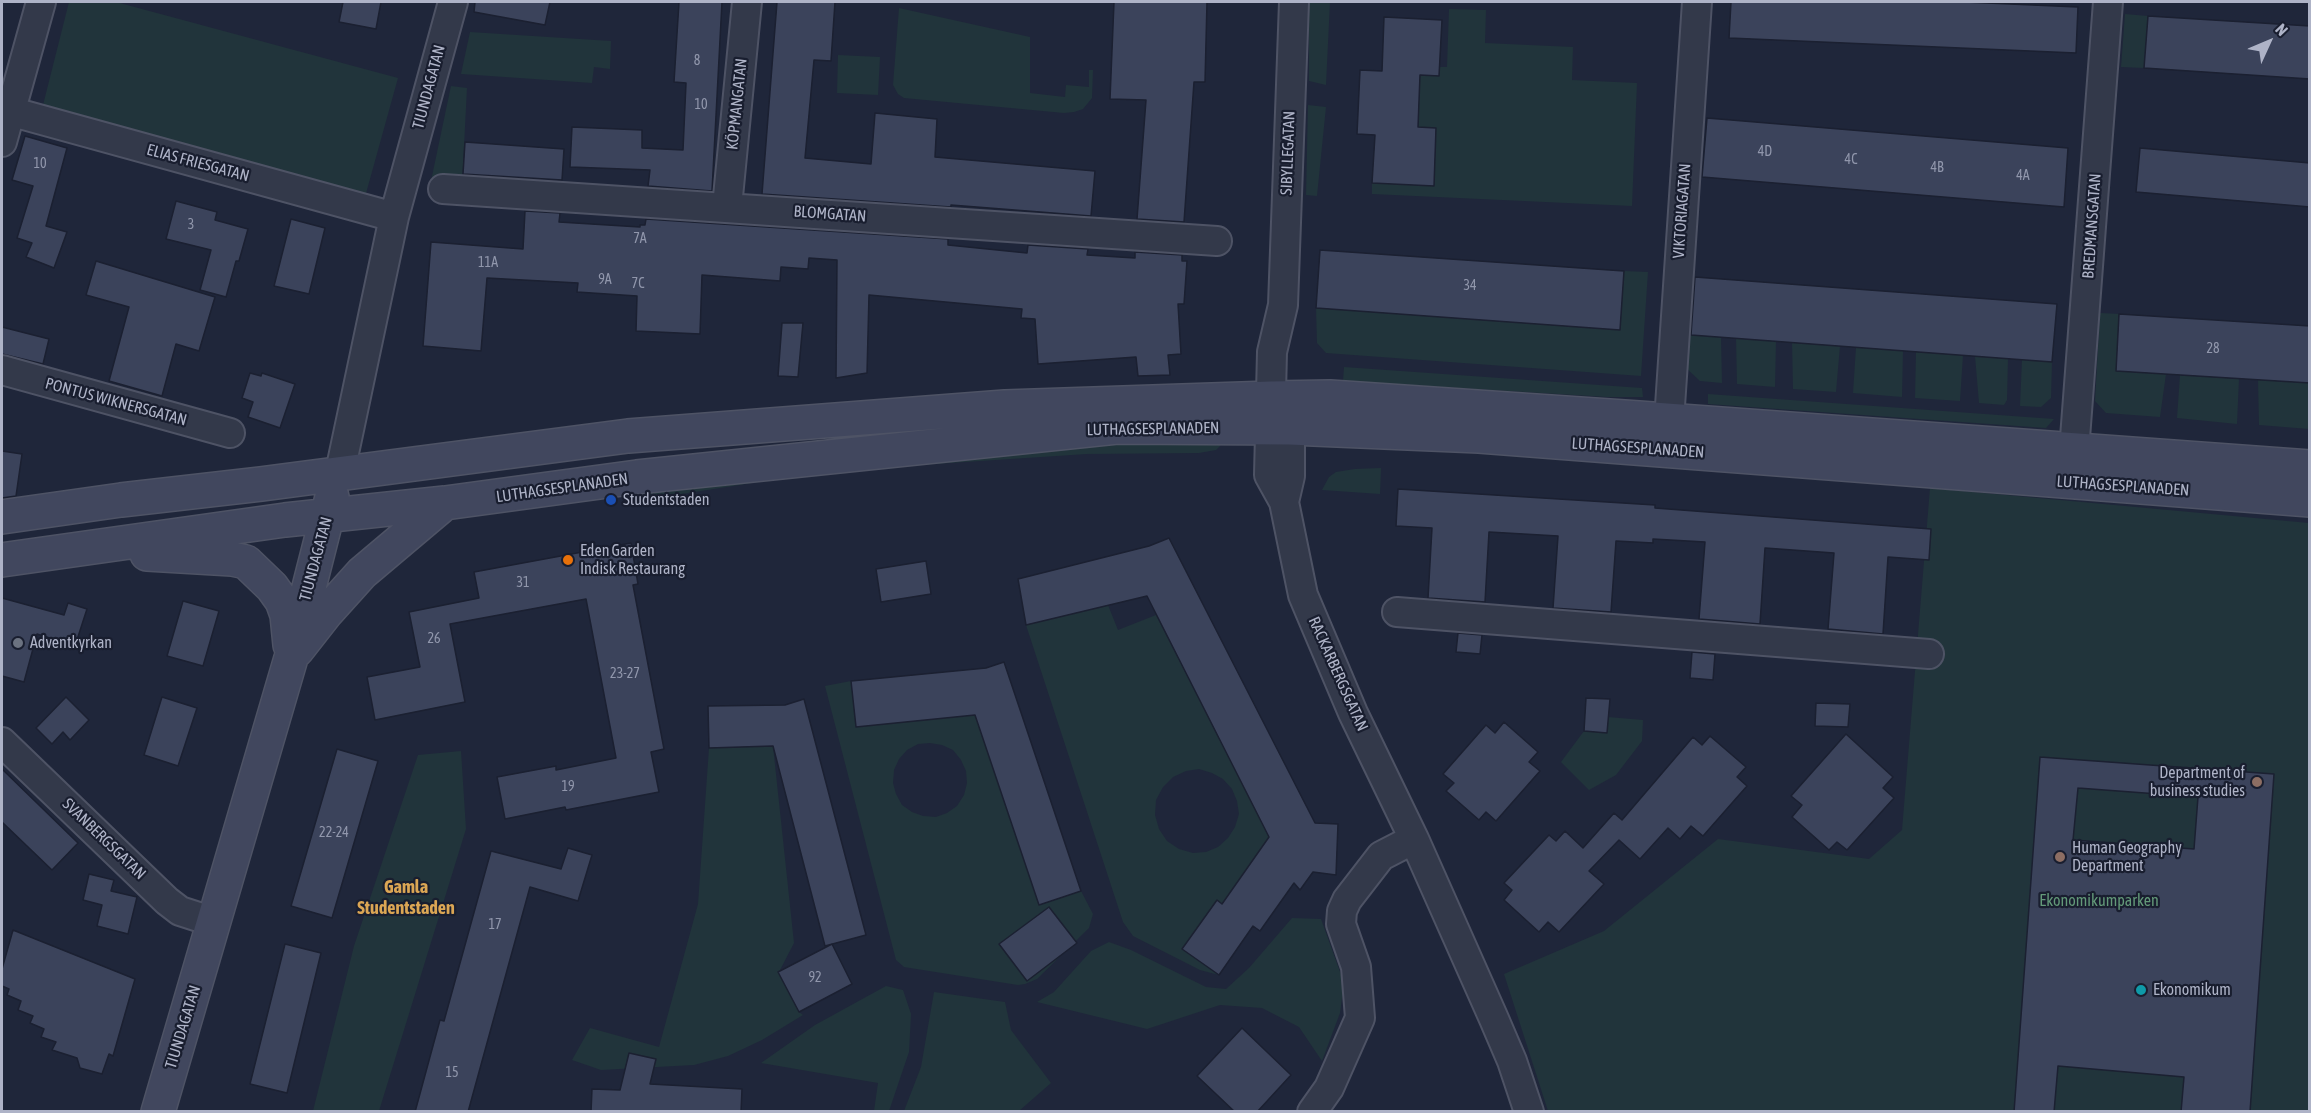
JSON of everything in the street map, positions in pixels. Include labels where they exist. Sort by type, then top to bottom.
[{"type":"main road","name":"LUTHAGSESPLANADEN","points":[[2,560],[327,515],[445,503],[637,477],[1280,413],[1330,397],[2310,467]]},
{"type":"main road","name":"LUTHAGSESPLANADEN","points":[[2,518],[121,500],[628,436],[1005,407],[1280,413],[1479,436],[2310,500]]},
{"type":"main road","name":"TIUNDAGATAN","points":[[158,1112],[291,658],[340,472]]},
{"type":"main road","points":[[291,658],[326,613],[363,573],[445,503]]},
{"type":"main road","points":[[71,551],[201,557],[246,562],[272,587],[282,601],[290,630],[291,658]]},
{"type":"street","points":[[2,142],[6,111],[41,2]]},
{"type":"street","name":"TIUNDAGATAN","points":[[340,472],[394,217],[453,2]]},
{"type":"street","name":"KÖPMANGATAN","points":[[727,207],[747,2]]},
{"type":"street","name":"SIBYLLEGATAN","points":[[1280,413],[1290,352],[1283,305],[1294,2]]},
{"type":"street","name":"VIKTORIAGATAN","points":[[1669,421],[1696,2]]},
{"type":"street","name":"BREDMANSGATAN","points":[[2074,451],[2108,2]]},
{"type":"street","name":"ELIAS FRIESGATAN","points":[[6,111],[394,217]]},
{"type":"street","name":"BLOMGATAN","points":[[443,189],[1217,241]]},
{"type":"street","name":"PONTUS WIKNERSGATAN","points":[[2,370],[230,433]]},
{"type":"street","name":"RACKARBERGSGATAN","points":[[1280,413],[1269,475],[1284,502],[1303,595],[1353,712],[1414,839],[1512,1061],[1529,1112]]},
{"type":"street","points":[[1397,612],[1929,654]]},
{"type":"street","name":"SVANBERGSGATAN","points":[[2,742],[167,901],[180,911],[214,922]]},
{"type":"street","points":[[1312,1112],[1329,1088],[1360,1018],[1356,967],[1341,924],[1342,911],[1347,900],[1381,856],[1414,839]]},
{"type":"green space","points":[[69,2],[116,2],[398,78],[365,197],[42,109]]},
{"type":"green space","points":[[1309,2],[1330,2],[1326,85],[1309,81]]},
{"type":"green space","points":[[899,8],[1030,37],[1030,93],[1065,97],[1066,85],[1089,87],[1089,70],[1093,70],[1092,98],[1083,109],[1064,113],[904,98],[898,94],[893,85]]},
{"type":"green space","points":[[1449,9],[1486,10],[1485,43],[1573,47],[1572,80],[1637,83],[1632,206],[1372,194],[1372,183],[1434,186],[1436,129],[1418,127],[1420,75],[1439,76],[1440,67],[1447,67]]},
{"type":"green space","points":[[2125,14],[2148,16],[2144,68],[2121,67]]},
{"type":"green space","points":[[470,32],[611,41],[610,69],[594,67],[592,83],[461,74]]},
{"type":"green space","points":[[838,55],[880,57],[878,95],[837,93]]},
{"type":"green space","points":[[451,86],[467,88],[462,185],[431,181]]},
{"type":"green space","points":[[1308,105],[1326,107],[1317,196],[1306,195]]},
{"type":"green space","points":[[1624,271],[1648,272],[1641,376],[1326,353],[1317,343],[1316,308],[1620,330]]},
{"type":"green space","points":[[2100,313],[2119,314],[2116,371],[2166,374],[2160,417],[2106,413],[2095,401]]},
{"type":"green space","points":[[1686,334],[1721,337],[1722,383],[1700,381],[1686,368]]},
{"type":"green space","points":[[1736,338],[1776,341],[1775,387],[1737,384]]},
{"type":"green space","points":[[1792,342],[1840,346],[1836,392],[1793,389]]},
{"type":"green space","points":[[1856,347],[1903,351],[1902,397],[1853,393]]},
{"type":"green space","points":[[1916,352],[1963,355],[1960,401],[1915,398]]},
{"type":"green space","points":[[1975,356],[2008,359],[2007,400],[2004,405],[1979,403]]},
{"type":"green space","points":[[2022,359],[2052,362],[2051,398],[2041,407],[2020,406]]},
{"type":"green space","points":[[1344,367],[1642,388],[1643,397],[1607,397],[1343,381]]},
{"type":"green space","points":[[2180,375],[2239,379],[2237,424],[2177,418]]},
{"type":"green space","points":[[2258,380],[2309,383],[2309,429],[2259,425]]},
{"type":"green space","points":[[1708,394],[2054,419],[2046,428],[1708,404]]},
{"type":"green space","points":[[1220,440],[1220,446],[1216,450],[1199,453],[1087,454],[904,466],[765,481],[637,501],[635,488],[1079,443]]},
{"type":"green space","points":[[1381,468],[1380,494],[1322,490],[1329,477],[1336,472]]},
{"type":"green space","name":"Ekonomikumparken","points":[[1930,488],[2309,523],[2309,1111],[1548,1111],[1504,974],[1604,931],[1718,839],[1869,859],[1902,830]]},
{"type":"green space","points":[[1108,605],[1118,630],[1156,615],[1273,844],[1222,904],[1216,901],[1183,949],[1219,975],[1200,970],[1133,936],[1123,922],[1026,625]],"holes":[[[1199,769],[1223,779],[1232,789],[1239,814],[1235,827],[1218,847],[1206,852],[1193,853],[1179,849],[1167,841],[1159,829],[1155,815],[1156,800],[1163,787],[1173,777],[1186,771]]]},
{"type":"green space","points":[[851,681],[856,726],[975,715],[1040,905],[1081,891],[1093,914],[1089,928],[1037,979],[1018,985],[904,967],[896,960],[825,686]],"holes":[[[918,744],[942,745],[953,750],[966,771],[967,783],[964,795],[957,806],[947,813],[936,817],[923,816],[902,805],[893,783],[894,770],[899,759],[907,750]]]},
{"type":"green space","points":[[1608,717],[1643,720],[1642,741],[1616,775],[1589,790],[1561,762],[1584,731],[1607,733]]},
{"type":"green space","points":[[773,746],[794,943],[779,972],[799,1012],[803,1015],[762,1040],[728,1056],[694,1065],[601,1070],[572,1060],[590,1028],[659,1047],[698,904],[709,748]]},
{"type":"green space","points":[[461,751],[466,829],[379,1111],[313,1111],[354,946],[418,755]]},
{"type":"green space","points":[[1292,918],[1321,919],[1344,983],[1340,1013],[1322,1061],[1299,1027],[1262,1008],[1220,1005],[1147,1029],[1037,1002],[1054,992],[1091,951],[1109,942],[1131,950],[1206,987],[1226,989],[1249,968]]},
{"type":"green space","points":[[886,986],[903,990],[911,1014],[909,1052],[889,1111],[874,1111],[878,1083],[761,1063],[815,1025]]},
{"type":"green space","points":[[934,992],[1005,1002],[1011,1030],[1051,1083],[1019,1111],[904,1111],[921,1067]]},
{"type":"building","points":[[343,2],[381,2],[376,29],[339,22]]},
{"type":"building","points":[[475,2],[550,2],[545,25],[474,12]]},
{"type":"building","points":[[679,2],[722,2],[712,191],[648,186],[650,170],[570,167],[572,127],[642,130],[642,148],[683,150],[686,83],[674,82]]},
{"type":"building","points":[[777,2],[835,2],[831,61],[814,60],[805,158],[871,164],[875,113],[937,119],[935,157],[1095,171],[1091,216],[762,194]]},
{"type":"building","points":[[1114,2],[1207,2],[1205,82],[1194,82],[1184,222],[1137,219],[1146,100],[1110,99]]},
{"type":"building","points":[[1731,2],[1964,2],[2078,7],[2076,53],[1729,38]]},
{"type":"building","points":[[2148,16],[2310,26],[2310,79],[2144,68]]},
{"type":"building","points":[[1384,17],[1442,20],[1439,76],[1420,75],[1418,127],[1436,128],[1434,186],[1372,183],[1375,135],[1357,134],[1360,70],[1382,71]]},
{"type":"building","points":[[1707,118],[2068,148],[2064,207],[1702,177]]},
{"type":"building","points":[[25,136],[67,148],[46,226],[67,232],[54,268],[26,257],[32,243],[17,238],[33,186],[12,180]]},
{"type":"building","points":[[465,142],[564,149],[562,180],[463,174]]},
{"type":"building","points":[[2140,148],[2310,163],[2310,207],[2136,192]]},
{"type":"building","points":[[176,201],[217,212],[215,220],[248,229],[226,297],[200,290],[211,250],[166,239]]},
{"type":"building","points":[[525,211],[560,213],[559,222],[640,227],[640,225],[645,225],[646,219],[948,239],[948,245],[1027,253],[1028,245],[1088,249],[1087,255],[1135,258],[1135,252],[1182,255],[1182,261],[1187,261],[1184,304],[1178,304],[1181,354],[1168,355],[1170,375],[1138,376],[1136,357],[1038,364],[1035,319],[1021,318],[1022,309],[869,295],[867,373],[836,378],[837,260],[809,258],[808,269],[781,267],[780,281],[702,275],[700,334],[636,331],[637,296],[577,292],[578,283],[487,278],[481,351],[423,346],[431,242],[523,249]]},
{"type":"building","points":[[291,219],[325,228],[309,294],[274,286]]},
{"type":"building","points":[[1320,250],[1624,271],[1620,330],[1316,308]]},
{"type":"building","points":[[96,261],[215,297],[199,351],[176,344],[162,396],[109,381],[129,307],[86,295]]},
{"type":"building","points":[[1695,277],[2057,304],[2052,362],[1691,335]]},
{"type":"building","points":[[2119,314],[2310,326],[2310,383],[2116,371]]},
{"type":"building","points":[[782,323],[803,323],[798,377],[778,376]]},
{"type":"building","points":[[2,327],[49,339],[43,364],[2,354]]},
{"type":"building","points":[[250,373],[261,376],[262,373],[295,384],[280,428],[248,417],[253,402],[242,398]]},
{"type":"building","points":[[2,451],[22,454],[16,496],[2,498]]},
{"type":"building","points":[[1398,489],[1655,505],[1655,508],[1931,529],[1929,560],[1888,557],[1883,634],[1828,629],[1834,553],[1765,548],[1760,624],[1699,619],[1705,542],[1653,539],[1653,543],[1616,541],[1611,612],[1553,608],[1558,536],[1489,532],[1485,602],[1428,598],[1432,528],[1396,526]]},
{"type":"building","points":[[1169,538],[1315,823],[1338,824],[1336,875],[1313,872],[1300,890],[1294,883],[1260,931],[1253,926],[1219,975],[1182,949],[1217,900],[1222,904],[1269,837],[1147,596],[1026,625],[1018,579],[1149,546]]},
{"type":"building","points":[[631,543],[638,584],[633,585],[664,749],[651,752],[659,792],[505,819],[497,777],[556,766],[556,770],[616,758],[586,599],[450,624],[465,702],[375,720],[367,677],[420,667],[409,612],[479,598],[474,572]]},
{"type":"building","points":[[926,561],[931,594],[881,602],[876,569]]},
{"type":"building","name":"Adventkyrkan","points":[[2,598],[64,615],[68,603],[87,609],[75,646],[37,634],[24,682],[2,676]]},
{"type":"building","points":[[183,601],[219,611],[203,666],[167,656]]},
{"type":"building","points":[[1458,633],[1482,635],[1480,654],[1456,652]]},
{"type":"building","points":[[1692,652],[1715,654],[1713,680],[1690,678]]},
{"type":"building","points":[[1004,662],[1081,891],[1039,905],[975,715],[856,727],[851,681],[986,668]]},
{"type":"building","points":[[66,697],[89,720],[70,740],[63,732],[52,744],[36,728]]},
{"type":"building","points":[[162,697],[197,708],[178,766],[144,755]]},
{"type":"building","points":[[1586,698],[1610,699],[1607,733],[1584,731]]},
{"type":"building","points":[[804,699],[866,935],[825,946],[773,746],[709,748],[708,706],[785,705]]},
{"type":"building","points":[[1816,703],[1850,704],[1848,727],[1815,726]]},
{"type":"building","points":[[1504,722],[1538,752],[1529,762],[1540,771],[1496,821],[1486,812],[1479,820],[1446,791],[1454,783],[1443,774],[1486,725],[1495,733]]},
{"type":"building","points":[[1846,734],[1893,777],[1883,788],[1894,798],[1847,850],[1837,842],[1829,850],[1792,817],[1802,805],[1791,796]]},
{"type":"building","points":[[1710,736],[1746,767],[1737,777],[1747,786],[1703,836],[1691,826],[1680,839],[1668,828],[1640,859],[1619,840],[1589,871],[1604,884],[1559,932],[1548,922],[1539,932],[1504,900],[1512,890],[1504,883],[1549,835],[1556,841],[1565,831],[1583,848],[1614,813],[1622,820],[1693,737],[1702,745]]},
{"type":"building","points":[[337,749],[378,761],[332,918],[291,906]]},
{"type":"building","name":"Ekonomikum","points":[[2040,757],[2274,774],[2250,1112],[2181,1112],[2184,1077],[2058,1066],[2054,1112],[2014,1112]],"holes":[[[2078,788],[2198,797],[2194,849],[2073,840]]]},
{"type":"building","points":[[2,769],[78,843],[52,870],[2,822]]},
{"type":"building","points":[[568,848],[592,855],[578,901],[530,887],[468,1112],[415,1112],[440,1020],[444,1021],[491,851],[561,869]]},
{"type":"building","points":[[89,874],[114,880],[111,891],[137,897],[128,934],[97,926],[102,905],[83,900]]},
{"type":"building","points":[[1049,907],[1077,943],[1027,981],[999,944]]},
{"type":"building","points":[[13,930],[135,979],[113,1056],[109,1054],[102,1074],[80,1068],[77,1058],[52,1050],[56,1042],[41,1037],[44,1029],[30,1023],[33,1016],[18,1010],[21,1001],[7,995],[9,989],[2,986],[2,969]]},
{"type":"building","points":[[285,944],[321,953],[287,1093],[250,1084]]},
{"type":"building","points":[[832,944],[852,984],[799,1012],[778,972]]},
{"type":"building","points":[[1242,1028],[1291,1075],[1257,1112],[1235,1112],[1197,1076]]},
{"type":"building","points":[[629,1053],[656,1059],[650,1084],[742,1089],[741,1112],[591,1112],[592,1089],[620,1090]]},
{"type":"place","name":"Studentstaden","points":[[611,500]]},
{"type":"place","name":"Eden Garden Indisk Restaurang","points":[[568,560]]},
{"type":"place","name":"Adventkyrkan","points":[[18,643]]},
{"type":"place","name":"Department of business studies","points":[[2257,782]]},
{"type":"place","name":"Human Geography Department","points":[[2060,857]]},
{"type":"place","name":"Ekonomikum","points":[[2141,990]]},
{"type":"district","name":"Gamla Studentstaden","points":[[406,897]]}]
